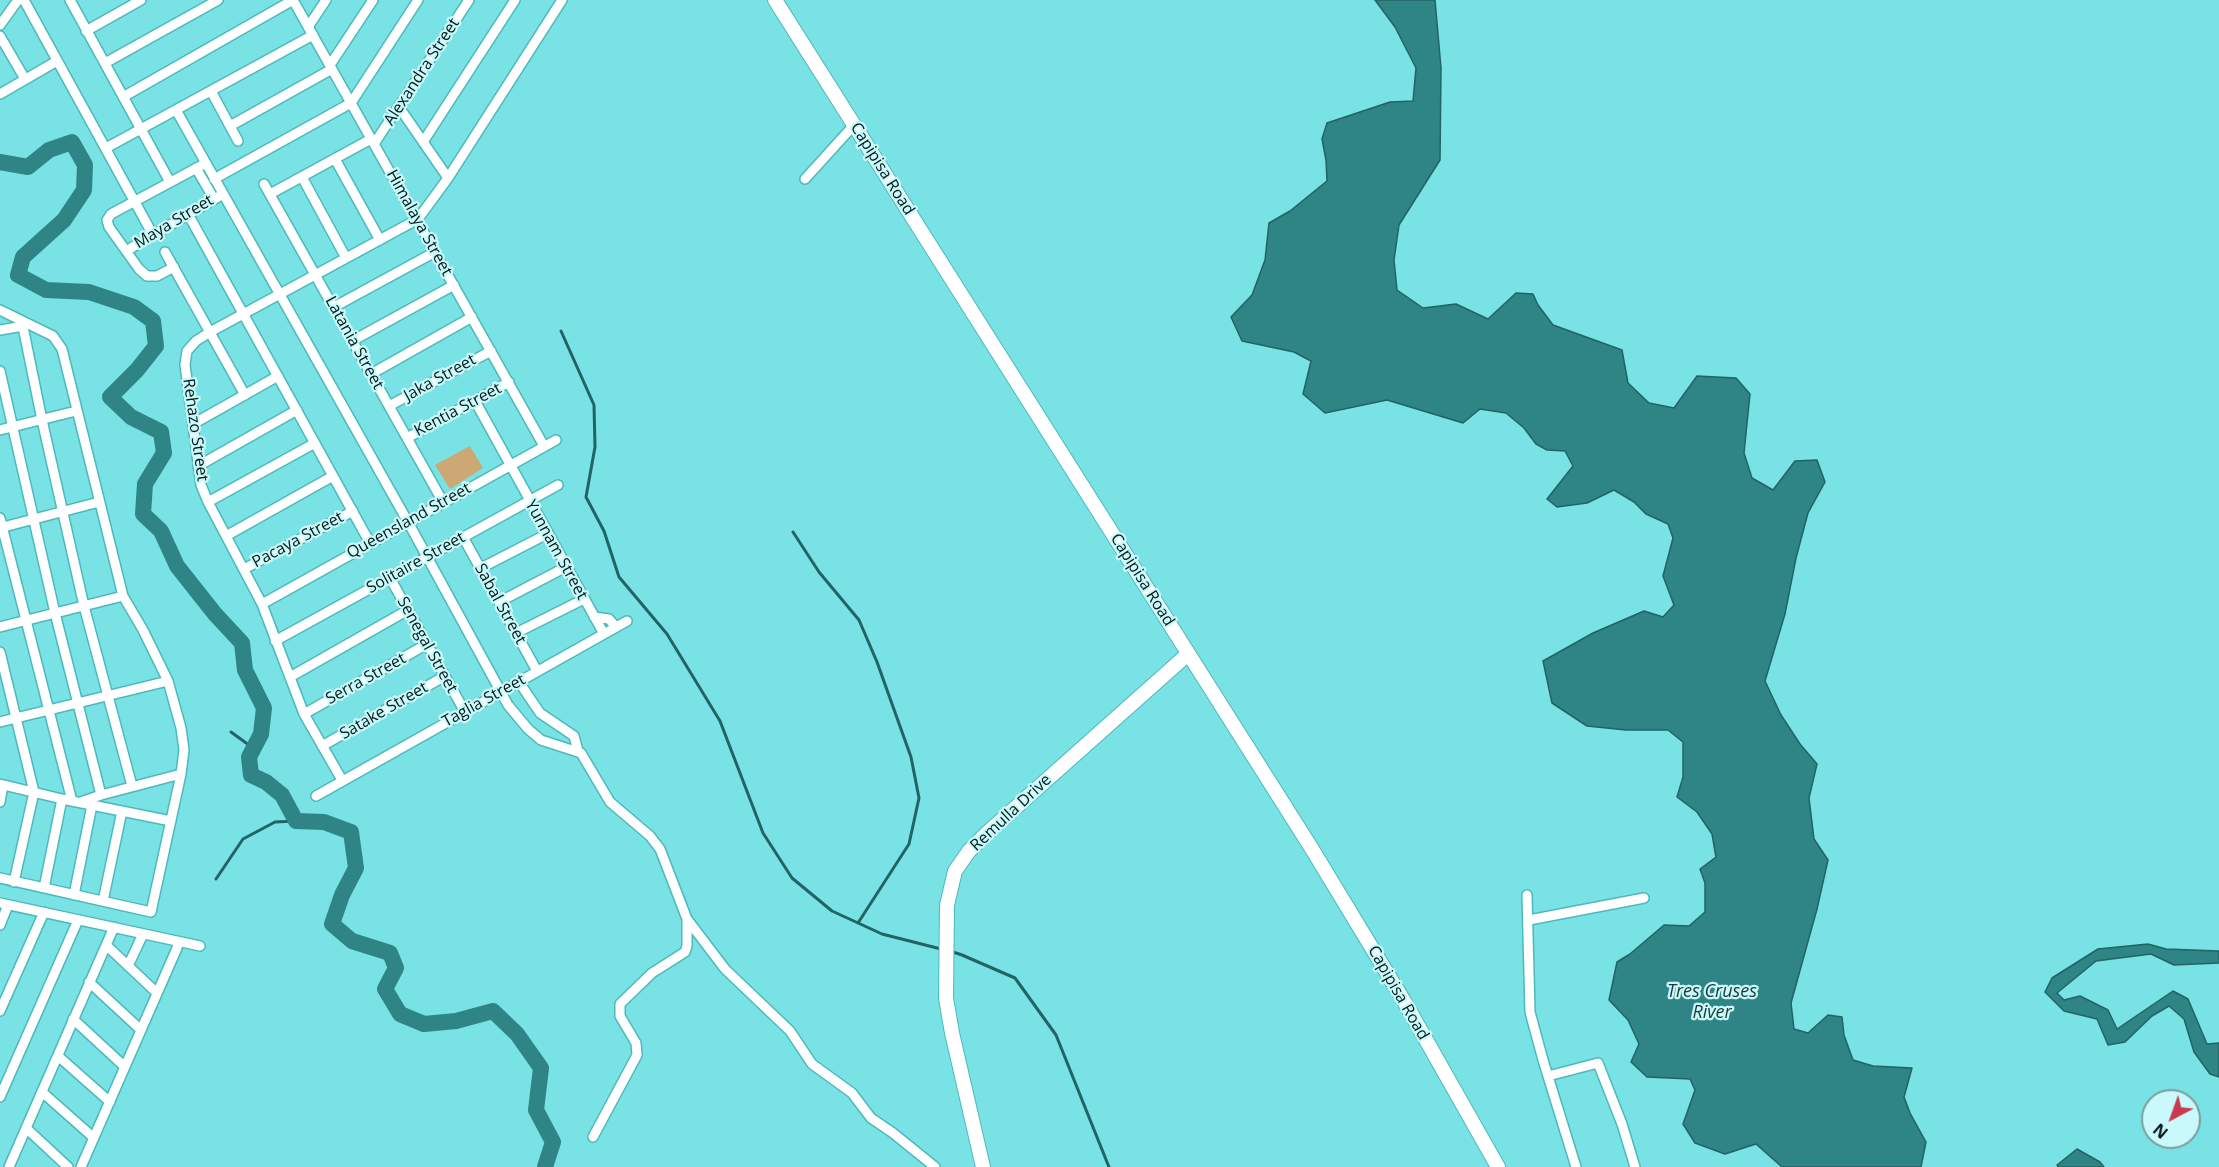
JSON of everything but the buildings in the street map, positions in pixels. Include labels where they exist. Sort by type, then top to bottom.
[{"type":"main road","name":"Capipisa Road","points":[[775,0],[1359,925],[1498,1167]]},
{"type":"main road","name":"Remulla Drive","points":[[983,1167],[948,1016],[946,905],[955,871],[977,842],[1188,654]]},
{"type":"street","points":[[0,25],[18,0]]},
{"type":"street","points":[[24,0],[153,235]]},
{"type":"street","points":[[70,0],[170,182]]},
{"type":"street","points":[[86,30],[141,0]]},
{"type":"street","points":[[105,63],[218,0]]},
{"type":"street","points":[[123,97],[293,0]]},
{"type":"street","name":"Himalaya Street","points":[[293,0],[544,446]]},
{"type":"street","points":[[106,148],[210,91],[311,31],[326,0]]},
{"type":"street","points":[[230,126],[331,67],[373,0]]},
{"type":"street","points":[[214,178],[351,102],[418,0]]},
{"type":"street","name":"Alexandra Street","points":[[270,194],[373,141],[399,107],[469,0]]},
{"type":"street","points":[[423,142],[515,0]]},
{"type":"street","points":[[418,219],[448,178],[562,0]]},
{"type":"street","points":[[0,36],[25,79]]},
{"type":"street","points":[[0,94],[57,61]]},
{"type":"street","points":[[210,91],[238,141]]},
{"type":"street","points":[[399,107],[448,178]]},
{"type":"street","points":[[176,110],[214,178],[218,196]]},
{"type":"street","points":[[805,179],[854,125]]},
{"type":"street","points":[[335,159],[380,240]]},
{"type":"street","points":[[174,267],[157,276],[147,276],[126,251],[107,220],[111,214],[206,163]]},
{"type":"street","points":[[196,168],[218,196],[278,294],[408,522],[501,692],[518,718],[541,740],[578,751]]},
{"type":"street","points":[[302,177],[345,258]]},
{"type":"street","name":"Latania Street","points":[[264,184],[443,502]]},
{"type":"street","name":"Maya Street","points":[[126,251],[218,196]]},
{"type":"street","points":[[188,214],[370,543]]},
{"type":"street","name":"Rehazo Street","points":[[342,780],[304,714],[262,604],[201,485],[185,358],[191,346],[210,332],[418,219]]},
{"type":"street","points":[[165,252],[245,395]]},
{"type":"street","points":[[333,307],[435,252]]},
{"type":"street","points":[[352,341],[454,285]]},
{"type":"street","points":[[0,310],[22,324],[53,336],[58,342],[123,596],[168,681],[181,728],[184,750],[182,774],[151,912],[0,878]]},
{"type":"street","points":[[371,374],[472,317]]},
{"type":"street","points":[[0,330],[22,324]]},
{"type":"street","points":[[22,324],[84,606],[106,696],[132,786]]},
{"type":"street","name":"Jaka Street","points":[[389,406],[491,351]]},
{"type":"street","points":[[0,371],[55,613],[101,795]]},
{"type":"street","points":[[193,424],[278,376]]},
{"type":"street","name":"Kentia Street","points":[[407,438],[509,382]]},
{"type":"street","name":"Yunnam Street","points":[[475,401],[604,634]]},
{"type":"street","points":[[198,466],[297,410]]},
{"type":"street","points":[[0,430],[76,411]]},
{"type":"street","name":"Queensland Street","points":[[262,604],[556,440]]},
{"type":"street","points":[[208,502],[315,443]]},
{"type":"street","points":[[226,536],[333,476]]},
{"type":"street","name":"Solitaire Street","points":[[275,641],[558,485]]},
{"type":"street","points":[[44,888],[72,801],[1,524],[33,520],[99,502]]},
{"type":"street","name":"Pacaya Street","points":[[244,569],[353,511]]},
{"type":"street","points":[[481,568],[547,534]]},
{"type":"street","name":"Sabal Street","points":[[463,537],[537,671]]},
{"type":"street","points":[[499,602],[566,567]]},
{"type":"street","name":"Senegal Street","points":[[390,578],[465,711]]},
{"type":"street","points":[[0,627],[123,596]]},
{"type":"street","points":[[516,633],[584,598]]},
{"type":"street","points":[[290,677],[408,610]]},
{"type":"street","points":[[594,617],[609,619],[616,627]]},
{"type":"street","name":"Taglia Street","points":[[316,796],[627,621]]},
{"type":"street","name":"Serra Street","points":[[304,714],[427,644]]},
{"type":"street","points":[[0,652],[34,792],[14,882]]},
{"type":"street","name":"Satake Street","points":[[322,746],[445,676]]},
{"type":"street","points":[[0,722],[168,681]]},
{"type":"street","points":[[519,682],[540,713],[574,736],[578,751],[610,802],[650,836],[660,849],[687,919],[724,969],[790,1031],[812,1064],[852,1093],[871,1118],[935,1167]]},
{"type":"street","points":[[72,801],[182,774]]},
{"type":"street","points":[[0,802],[1,784],[171,821]]},
{"type":"street","points":[[74,895],[92,805]]},
{"type":"street","points":[[103,901],[122,811]]},
{"type":"street","points":[[1527,895],[1530,1012],[1576,1167]]},
{"type":"street","points":[[1529,920],[1644,898]]},
{"type":"street","points":[[0,924],[4,904],[200,946]]},
{"type":"street","points":[[0,1011],[44,912]]},
{"type":"street","points":[[593,1137],[637,1055],[636,1043],[620,1016],[620,1004],[652,973],[685,952],[687,919]]},
{"type":"street","points":[[0,1097],[78,920]]},
{"type":"street","points":[[11,1166],[114,927]]},
{"type":"street","points":[[128,966],[143,934]]},
{"type":"street","points":[[81,1167],[158,993],[177,948],[177,942]]},
{"type":"street","points":[[106,945],[158,993]]},
{"type":"street","points":[[90,982],[141,1030]]},
{"type":"street","points":[[73,1019],[125,1067]]},
{"type":"street","points":[[58,1056],[110,1102]]},
{"type":"street","points":[[1548,1076],[1598,1063],[1622,1124],[1635,1167]]},
{"type":"street","points":[[42,1092],[94,1138]]},
{"type":"street","points":[[26,1128],[68,1167]]},
{"type":"shaded area","points":[[470,446],[483,468],[450,489],[435,465]]},
{"type":"water","name":"Tres Cruses River","points":[[1375,0],[1435,0],[1441,68],[1440,160],[1399,225],[1394,260],[1397,290],[1423,308],[1456,304],[1488,319],[1516,293],[1533,294],[1553,325],[1622,350],[1628,383],[1649,403],[1674,408],[1697,376],[1736,378],[1750,394],[1744,453],[1752,478],[1773,490],[1795,461],[1817,460],[1825,482],[1808,513],[1785,614],[1765,681],[1781,715],[1800,744],[1817,764],[1809,798],[1814,839],[1828,860],[1791,1003],[1794,1029],[1808,1033],[1828,1015],[1842,1017],[1844,1035],[1853,1060],[1873,1066],[1912,1068],[1904,1097],[1926,1142],[1921,1167],[1782,1167],[1756,1144],[1725,1154],[1695,1143],[1683,1124],[1695,1090],[1690,1079],[1647,1077],[1631,1062],[1639,1044],[1628,1020],[1609,1000],[1617,962],[1664,925],[1689,926],[1705,912],[1705,883],[1700,869],[1716,857],[1712,834],[1697,812],[1677,797],[1683,777],[1683,742],[1668,730],[1626,730],[1587,726],[1552,703],[1543,661],[1593,633],[1644,611],[1663,617],[1674,605],[1663,576],[1673,538],[1668,524],[1646,514],[1634,502],[1614,490],[1587,503],[1557,507],[1547,499],[1573,466],[1565,451],[1547,450],[1536,444],[1524,428],[1506,413],[1480,409],[1463,423],[1387,400],[1325,413],[1303,394],[1311,361],[1294,352],[1242,341],[1231,317],[1252,295],[1265,260],[1269,223],[1290,211],[1327,181],[1322,139],[1327,123],[1390,102],[1413,101],[1416,68],[1395,27]]},
{"type":"water","points":[[2148,944],[2166,949],[2219,951],[2219,963],[2174,965],[2151,954],[2096,961],[2057,993],[2064,1000],[2080,996],[2108,1010],[2117,1029],[2173,991],[2188,999],[2207,1044],[2219,1043],[2219,1077],[2210,1074],[2194,1052],[2184,1019],[2169,1006],[2152,1016],[2125,1042],[2108,1045],[2097,1019],[2064,1011],[2045,992],[2052,978],[2098,949]]},
{"type":"water","points":[[2077,1149],[2100,1162],[2104,1167],[2058,1167],[2057,1165]]},
{"type":"waterway","points":[[0,162],[28,167],[49,150],[72,142],[85,165],[84,190],[64,220],[23,257],[18,275],[46,290],[89,292],[134,307],[153,321],[156,346],[137,370],[110,397],[131,417],[161,432],[164,453],[145,484],[143,514],[161,531],[177,566],[215,614],[242,643],[245,670],[264,708],[261,734],[249,757],[251,775],[266,782],[282,795],[296,821],[324,822],[351,832],[356,868],[342,895],[332,924],[352,941],[390,953],[396,968],[385,989],[400,1014],[424,1024],[456,1021],[493,1011],[517,1034],[541,1068],[536,1110],[553,1142],[545,1167]]},
{"type":"waterway","points":[[561,331],[594,405],[595,447],[586,497],[604,531],[619,577],[667,634],[720,721],[763,833],[792,878],[832,911],[882,934],[941,949]]},
{"type":"waterway","points":[[793,532],[819,572],[859,620],[877,662],[911,757],[919,798],[909,844],[858,923]]},
{"type":"waterway","points":[[231,732],[253,748]]},
{"type":"waterway","points":[[216,879],[243,839],[275,822],[296,821]]},
{"type":"waterway","points":[[950,951],[1015,978],[1056,1035],[1109,1167]]}]
